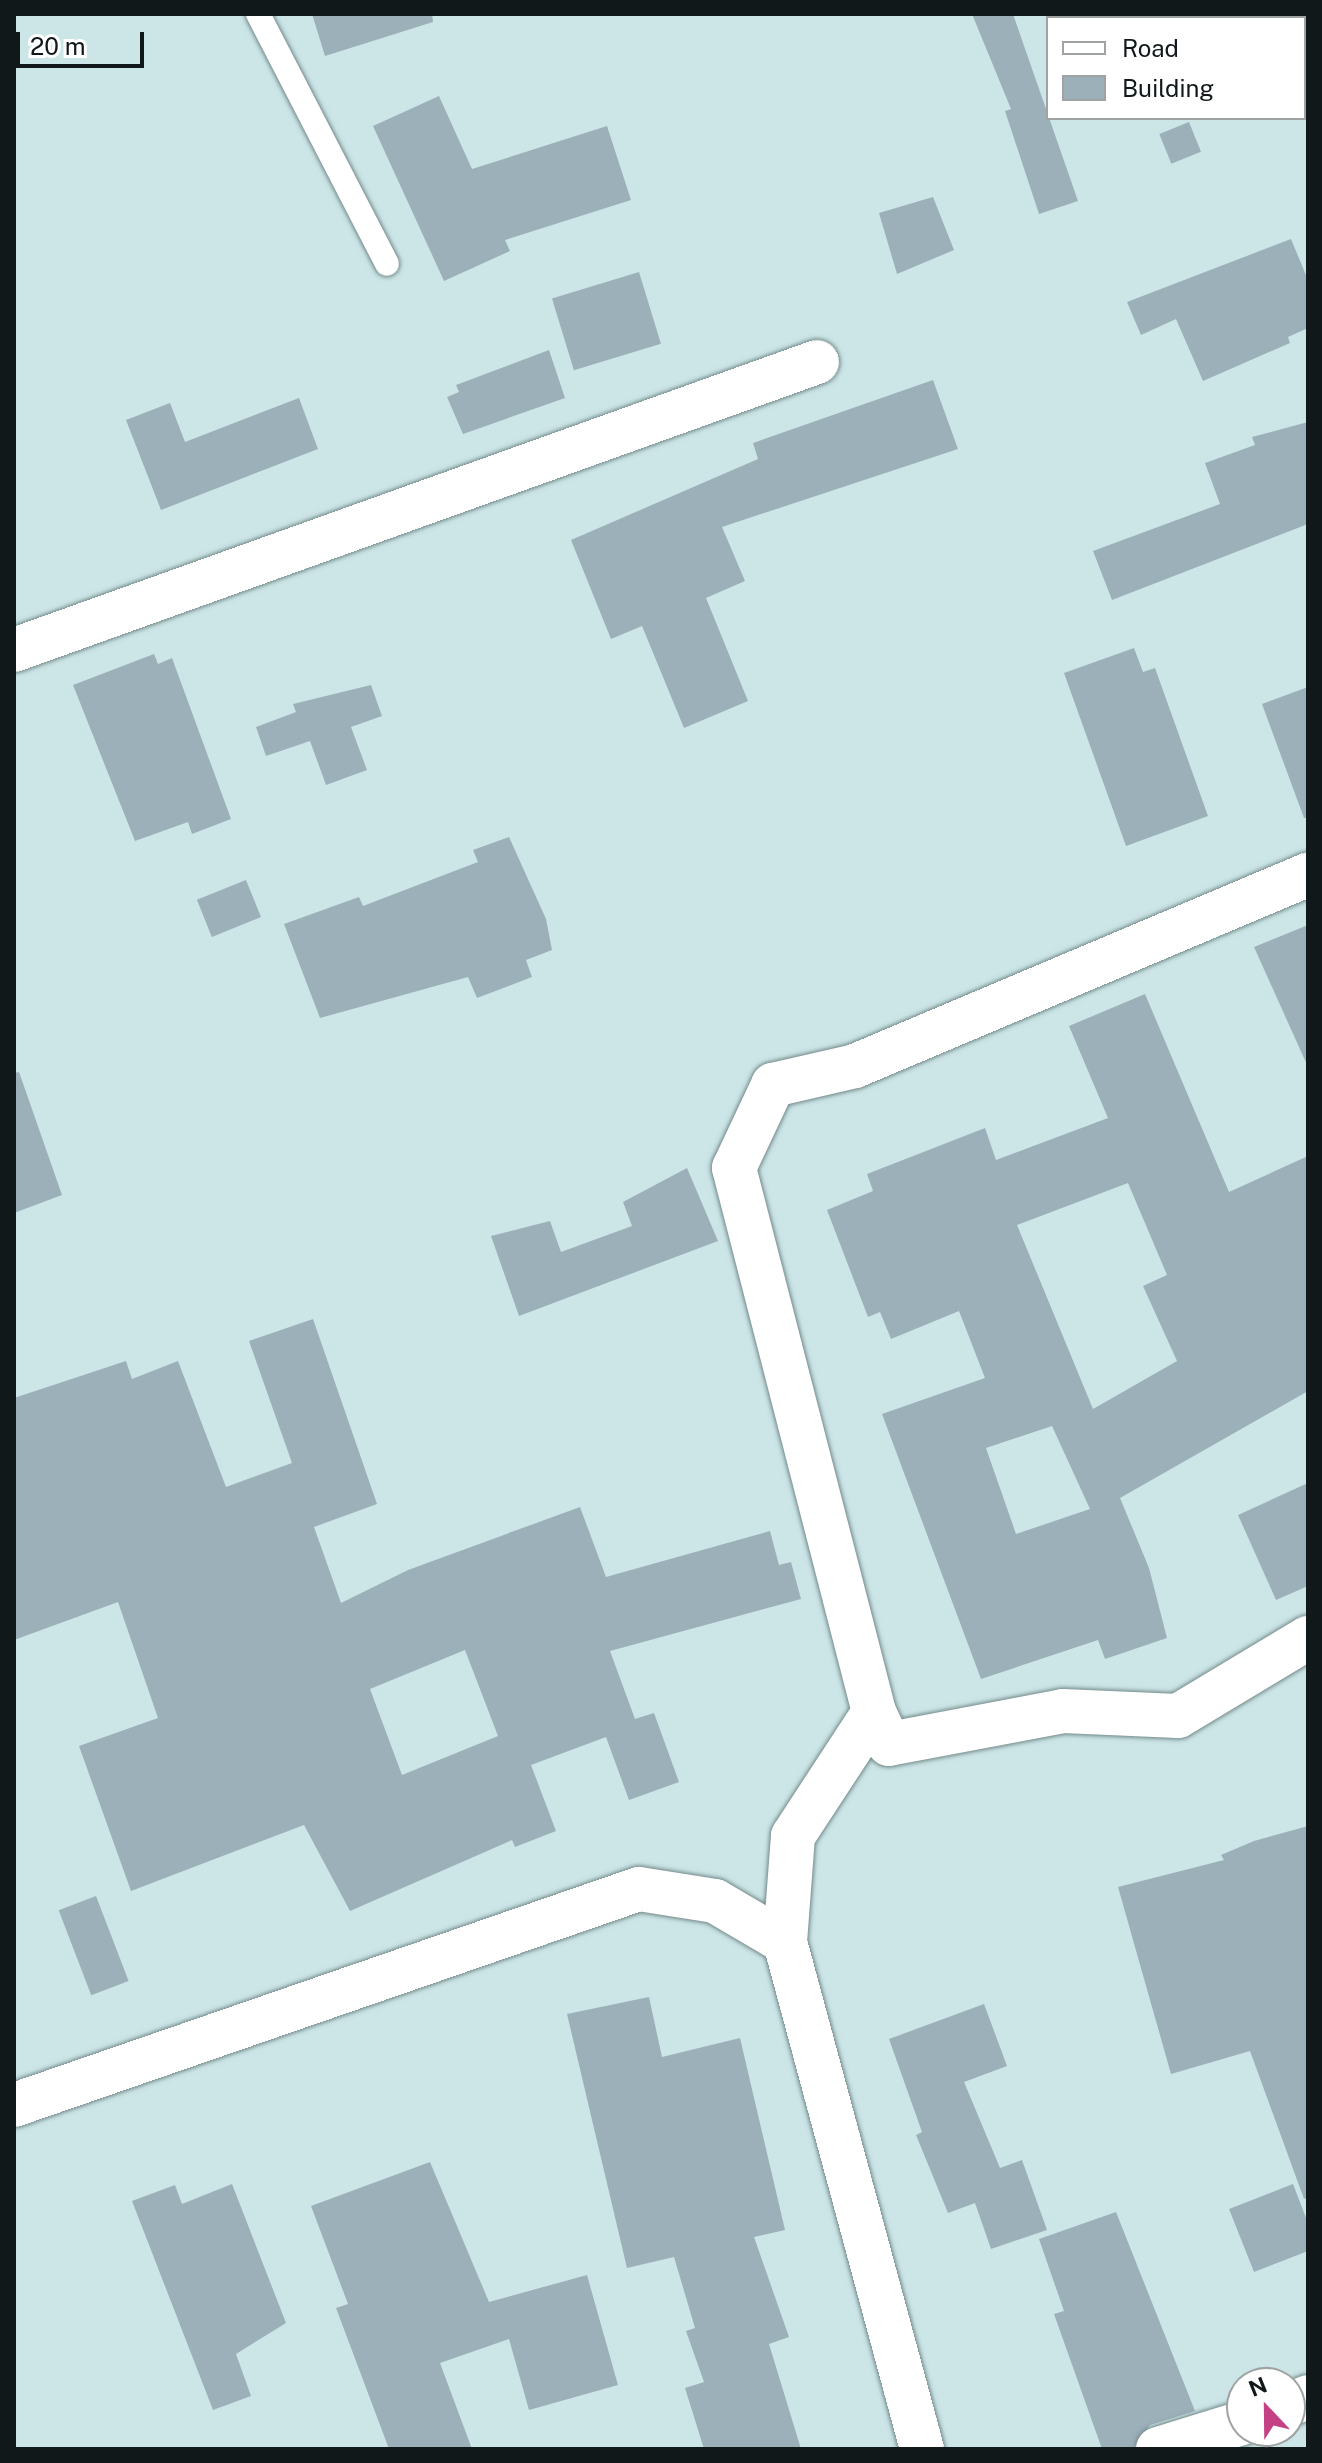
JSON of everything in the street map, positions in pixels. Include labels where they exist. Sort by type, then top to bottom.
[{"type":"street","points":[[14,650],[817,362]]},
{"type":"street","points":[[1308,875],[855,1066],[773,1085],[734,1168],[874,1712],[889,1744],[1063,1711],[1178,1716],[1308,1638]]},
{"type":"street","points":[[874,1712],[793,1836],[785,1942],[922,2449]]},
{"type":"street","points":[[14,2105],[639,1889],[715,1901],[785,1942]]},
{"type":"street","points":[[1158,2449],[1226,2428]]},
{"type":"lane","points":[[258,14],[387,264]]},
{"type":"building","points":[[312,14],[432,14],[433,22],[325,56]]},
{"type":"building","points":[[972,14],[1013,14],[1046,109],[1046,120],[1050,120],[1078,201],[1039,214],[1005,111],[1011,109]]},
{"type":"building","points":[[439,96],[472,169],[607,126],[631,200],[505,240],[510,251],[444,281],[373,126]]},
{"type":"building","points":[[1189,122],[1201,152],[1171,164],[1159,134]]},
{"type":"building","points":[[933,197],[954,250],[897,274],[879,213]]},
{"type":"building","points":[[1291,239],[1308,280],[1308,328],[1288,337],[1290,343],[1203,381],[1176,319],[1141,335],[1127,302]]},
{"type":"building","points":[[639,272],[661,344],[574,370],[552,299]]},
{"type":"building","points":[[549,350],[565,398],[463,434],[447,397],[459,392],[456,385]]},
{"type":"building","points":[[933,380],[958,449],[722,527],[745,581],[706,598],[748,701],[684,728],[642,626],[611,639],[571,540],[758,459],[753,443]]},
{"type":"building","points":[[299,398],[318,449],[161,510],[126,420],[170,403],[185,442]]},
{"type":"building","points":[[1308,422],[1308,524],[1112,600],[1093,551],[1220,504],[1205,463],[1255,445],[1252,437]]},
{"type":"building","points":[[1134,648],[1143,672],[1155,668],[1208,816],[1126,846],[1064,673]]},
{"type":"building","points":[[154,654],[158,664],[172,658],[231,819],[192,834],[188,822],[135,841],[73,685]]},
{"type":"building","points":[[371,685],[382,716],[351,727],[367,770],[326,785],[310,741],[266,756],[256,727],[296,712],[293,704]]},
{"type":"building","points":[[1308,687],[1308,818],[1304,818],[1262,704]]},
{"type":"building","points":[[509,837],[546,919],[552,950],[526,960],[532,977],[477,998],[468,977],[320,1018],[284,924],[359,897],[363,906],[478,862],[473,850]]},
{"type":"building","points":[[246,880],[261,917],[212,937],[197,900]]},
{"type":"building","points":[[1308,925],[1308,1067],[1254,947]]},
{"type":"building","points":[[1145,994],[1229,1192],[1308,1156],[1308,1391],[1120,1498],[1149,1568],[1167,1638],[1105,1659],[1098,1640],[981,1679],[882,1414],[985,1378],[959,1311],[891,1339],[880,1312],[868,1317],[827,1210],[873,1191],[867,1174],[985,1128],[996,1160],[1108,1118],[1069,1026]],"holes":[[[1128,1183],[1167,1275],[1143,1286],[1177,1361],[1093,1409],[1017,1225]],[[1052,1426],[1090,1509],[1016,1534],[986,1448]]]},
{"type":"building","points":[[19,1072],[62,1195],[14,1213],[14,1073]]},
{"type":"building","points":[[687,1168],[718,1241],[519,1316],[491,1236],[550,1221],[561,1252],[632,1226],[623,1202]]},
{"type":"building","points":[[313,1319],[377,1504],[314,1527],[341,1603],[408,1570],[580,1507],[606,1577],[770,1531],[779,1565],[791,1562],[801,1599],[610,1651],[635,1719],[654,1713],[679,1782],[629,1800],[606,1737],[531,1765],[556,1831],[515,1847],[512,1840],[350,1911],[304,1825],[131,1891],[79,1746],[158,1718],[118,1602],[14,1640],[14,1398],[126,1361],[132,1379],[178,1361],[226,1487],[292,1463],[249,1341]],"holes":[[[465,1650],[498,1736],[402,1775],[370,1689]]]},
{"type":"building","points":[[1308,1483],[1308,1586],[1276,1600],[1238,1515]]},
{"type":"building","points":[[1308,1826],[1308,2198],[1304,2199],[1250,2051],[1171,2074],[1118,1887],[1224,1860],[1221,1855],[1254,1841]]},
{"type":"building","points":[[96,1896],[129,1981],[91,1995],[59,1910]]},
{"type":"building","points":[[649,1997],[662,2057],[740,2038],[785,2230],[754,2237],[789,2337],[769,2344],[801,2449],[704,2449],[685,2388],[704,2382],[686,2331],[695,2328],[674,2257],[627,2268],[567,2014]]},
{"type":"building","points":[[984,2004],[1007,2066],[964,2082],[1000,2168],[1022,2160],[1047,2230],[991,2249],[975,2203],[948,2213],[916,2135],[922,2132],[889,2039]]},
{"type":"building","points":[[430,2162],[489,2302],[587,2275],[618,2385],[529,2410],[509,2339],[440,2363],[472,2449],[389,2449],[336,2308],[348,2304],[311,2206]]},
{"type":"building","points":[[232,2184],[286,2323],[236,2354],[251,2396],[213,2410],[132,2201],[175,2185],[182,2204]]},
{"type":"building","points":[[1293,2184],[1308,2223],[1308,2251],[1254,2272],[1229,2209]]},
{"type":"building","points":[[1116,2212],[1195,2411],[1150,2425],[1134,2447],[1102,2449],[1054,2314],[1064,2311],[1039,2239]]}]
